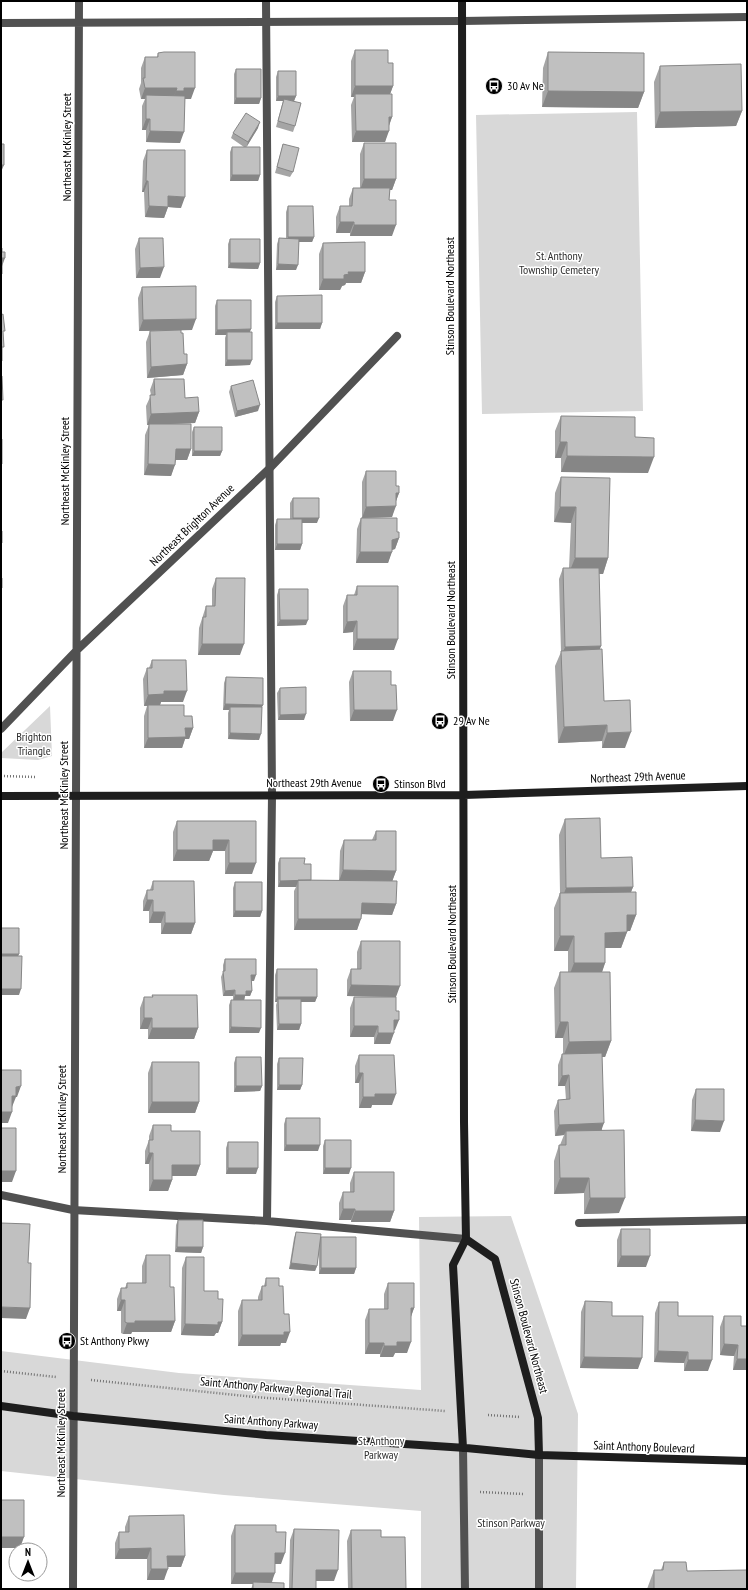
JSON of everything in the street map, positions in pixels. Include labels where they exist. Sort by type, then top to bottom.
[{"type":"street","name":"Northeast McKinley Street","points":[[73,1589],[73,1210],[77,650],[79,1]]},
{"type":"street","points":[[266,1],[272,796],[267,1221]]},
{"type":"street","name":"Stinson Boulevard Northeast","points":[[462,1],[464,1122],[466,1239],[453,1265],[463,1448]]},
{"type":"street","points":[[1,23],[462,21],[747,17]]},
{"type":"street","name":"Northeast Brighton Avenue","points":[[1,729],[77,650],[270,468],[397,336]]},
{"type":"street","name":"Northeast 29th Avenue","points":[[1,796],[464,795],[747,786]]},
{"type":"street","points":[[1,1195],[73,1210],[267,1221],[466,1239]]},
{"type":"street","points":[[579,1223],[747,1220]]},
{"type":"street","name":"Stinson Boulevard Northeast","points":[[466,1239],[495,1259],[538,1418],[539,1455]]},
{"type":"street","name":"Saint Anthony Parkway","points":[[1,1406],[73,1416],[266,1435],[463,1448],[539,1455]]},
{"type":"street","points":[[463,1448],[465,1589]]},
{"type":"street","points":[[539,1455],[539,1589]]},
{"type":"street","name":"Saint Anthony Boulevard","points":[[539,1455],[747,1461]]},
{"type":"path","points":[[1,1371],[43,1376]]},
{"type":"path","name":"Saint Anthony Parkway Regional Trail","points":[[104,1382],[255,1397],[447,1411]]},
{"type":"path","points":[[488,1416],[525,1417]]},
{"type":"path","points":[[474,1492],[525,1494]]},
{"type":"green space","name":"St. Anthony Township Cemetery","points":[[637,112],[643,411],[482,414],[476,115]]},
{"type":"green space","name":"Brighton Triangle","points":[[50,706],[52,756],[38,760],[1,758],[1,753]]},
{"type":"green space","points":[[511,1216],[578,1414],[576,1589],[421,1589],[421,1511],[224,1495],[1,1471],[1,1351],[179,1373],[421,1390],[419,1217]]},
{"type":"building","points":[[355,50],[388,50],[388,63],[393,63],[393,86],[355,86]]},
{"type":"building","points":[[195,52],[195,88],[184,88],[184,91],[176,91],[177,88],[145,88],[143,78],[145,78],[145,57],[158,57],[158,53]]},
{"type":"building","points":[[548,52],[644,53],[644,92],[548,91]]},
{"type":"building","points":[[741,64],[742,111],[660,112],[660,66]]},
{"type":"building","points":[[236,69],[261,69],[261,98],[236,98]]},
{"type":"building","points":[[278,71],[296,71],[296,96],[278,96]]},
{"type":"building","points":[[355,94],[392,94],[392,117],[389,117],[389,131],[356,131]]},
{"type":"building","points":[[146,95],[185,96],[184,132],[150,131],[150,119],[146,119]]},
{"type":"building","points":[[284,99],[301,103],[295,126],[278,121]]},
{"type":"building","points":[[246,113],[260,122],[248,142],[233,133]]},
{"type":"building","points":[[364,143],[396,143],[396,179],[364,179]]},
{"type":"building","points":[[1,144],[4,144],[4,165],[1,165]]},
{"type":"building","points":[[283,144],[299,148],[293,172],[277,167]]},
{"type":"building","points":[[232,147],[260,147],[260,175],[232,175]]},
{"type":"building","points":[[147,150],[185,150],[185,197],[168,196],[168,207],[149,206],[148,181],[146,181]]},
{"type":"building","points":[[353,188],[390,188],[389,200],[396,200],[396,225],[354,225],[354,222],[340,222],[340,206],[352,206]]},
{"type":"building","points":[[288,206],[313,206],[314,237],[288,237]]},
{"type":"building","points":[[139,238],[163,238],[164,267],[140,268]]},
{"type":"building","points":[[279,238],[299,239],[298,265],[278,264]]},
{"type":"building","points":[[230,239],[260,239],[260,263],[230,263]]},
{"type":"building","points":[[365,242],[365,272],[348,272],[349,274],[344,275],[344,279],[323,279],[323,243]]},
{"type":"building","points":[[1,248],[2,252],[5,252],[5,258],[2,258],[2,274],[1,274]]},
{"type":"building","points":[[196,286],[196,319],[143,320],[142,287]]},
{"type":"building","points":[[322,295],[322,323],[277,323],[277,296]]},
{"type":"building","points":[[217,300],[251,300],[251,329],[217,330]]},
{"type":"building","points":[[3,314],[5,331],[3,331],[4,347],[2,347],[1,361],[1,315]]},
{"type":"building","points":[[181,330],[181,333],[183,333],[184,354],[187,354],[187,364],[151,367],[150,331]]},
{"type":"building","points":[[227,332],[252,332],[252,360],[227,360]]},
{"type":"building","points":[[2,376],[3,400],[1,400]]},
{"type":"building","points":[[154,379],[184,379],[185,398],[198,397],[199,412],[151,414],[150,395],[155,395]]},
{"type":"building","points":[[253,380],[260,405],[237,411],[231,386]]},
{"type":"building","points":[[561,416],[635,417],[635,437],[654,438],[654,457],[567,456],[567,442],[560,442]]},
{"type":"building","points":[[149,424],[191,424],[191,449],[176,449],[175,465],[148,464]]},
{"type":"building","points":[[194,427],[222,427],[222,451],[194,451]]},
{"type":"building","points":[[2,439],[2,464],[1,464]]},
{"type":"building","points":[[366,471],[396,471],[396,486],[399,486],[399,493],[396,493],[396,506],[366,507]]},
{"type":"building","points":[[561,477],[610,478],[608,558],[575,558],[576,507],[560,507]]},
{"type":"building","points":[[293,498],[319,498],[319,518],[293,518]]},
{"type":"building","points":[[361,518],[397,518],[397,532],[399,532],[399,538],[392,540],[392,552],[360,552]]},
{"type":"building","points":[[277,519],[302,519],[302,544],[277,544]]},
{"type":"building","points":[[2,531],[2,543],[1,543]]},
{"type":"building","points":[[563,568],[599,568],[601,646],[565,647]]},
{"type":"building","points":[[216,578],[245,578],[244,644],[202,644],[203,617],[206,617],[206,606],[215,606]]},
{"type":"building","points":[[357,586],[398,586],[398,639],[357,639],[357,621],[347,622],[347,595],[357,595]]},
{"type":"building","points":[[279,589],[308,589],[308,620],[280,620]]},
{"type":"building","points":[[602,649],[604,701],[630,700],[631,732],[607,733],[607,725],[564,727],[561,651]]},
{"type":"building","points":[[152,660],[186,660],[187,691],[164,691],[164,694],[148,695],[147,668],[152,668]]},
{"type":"building","points":[[353,671],[391,671],[391,685],[396,685],[397,710],[354,710]]},
{"type":"building","points":[[226,677],[263,678],[263,705],[225,704]]},
{"type":"building","points":[[306,687],[306,714],[280,715],[280,688]]},
{"type":"building","points":[[148,705],[184,705],[184,716],[192,716],[193,728],[185,728],[186,737],[148,738]]},
{"type":"building","points":[[230,707],[262,707],[261,734],[230,733]]},
{"type":"building","points":[[600,818],[601,858],[632,857],[633,887],[566,888],[565,819]]},
{"type":"building","points":[[177,821],[256,821],[256,863],[229,863],[229,840],[213,840],[213,850],[177,850]]},
{"type":"building","points":[[376,831],[396,831],[396,871],[343,870],[344,840],[376,840]]},
{"type":"building","points":[[280,858],[305,858],[304,864],[311,864],[311,880],[280,881]]},
{"type":"building","points":[[298,880],[397,881],[396,904],[362,903],[361,919],[298,919]]},
{"type":"building","points":[[153,881],[194,881],[195,923],[165,923],[165,912],[153,912],[153,900],[147,900],[147,890],[153,890]]},
{"type":"building","points":[[235,882],[262,882],[262,911],[235,911]]},
{"type":"building","points":[[636,892],[636,915],[627,915],[627,932],[605,933],[605,963],[574,963],[574,936],[560,936],[560,893]]},
{"type":"building","points":[[1,928],[19,928],[19,954],[1,954]]},
{"type":"building","points":[[361,941],[400,941],[400,986],[351,985],[351,969],[361,969]]},
{"type":"building","points":[[1,956],[22,956],[21,989],[1,989]]},
{"type":"building","points":[[225,959],[256,959],[256,975],[251,975],[252,991],[246,991],[246,995],[235,995],[235,990],[225,991],[223,971],[225,971]]},
{"type":"building","points":[[277,969],[317,969],[317,997],[277,997]]},
{"type":"building","points":[[560,972],[610,972],[611,1041],[569,1042],[568,1022],[560,1022]]},
{"type":"building","points":[[152,995],[197,995],[198,1028],[152,1028],[152,1018],[144,1018],[144,997],[153,997]]},
{"type":"building","points":[[354,997],[396,997],[396,1011],[399,1011],[399,1020],[394,1020],[394,1033],[378,1033],[378,1026],[354,1026]]},
{"type":"building","points":[[278,999],[301,999],[301,1024],[279,1024]]},
{"type":"building","points":[[231,1000],[261,1000],[261,1028],[231,1027]]},
{"type":"building","points":[[602,1053],[604,1123],[559,1125],[558,1100],[570,1099],[569,1075],[562,1076],[562,1054]]},
{"type":"building","points":[[359,1055],[394,1055],[396,1094],[375,1094],[375,1097],[363,1097],[363,1073],[359,1073]]},
{"type":"building","points":[[236,1057],[261,1057],[262,1086],[236,1086]]},
{"type":"building","points":[[279,1058],[303,1058],[302,1085],[279,1085]]},
{"type":"building","points":[[152,1062],[199,1062],[199,1102],[152,1102]]},
{"type":"building","points":[[1,1070],[21,1070],[21,1086],[16,1087],[16,1096],[12,1096],[12,1112],[1,1112]]},
{"type":"building","points":[[696,1089],[724,1089],[724,1121],[695,1120]]},
{"type":"building","points":[[286,1118],[320,1118],[320,1145],[286,1145]]},
{"type":"building","points":[[153,1125],[171,1125],[171,1131],[200,1131],[200,1165],[172,1165],[172,1180],[153,1180],[153,1153],[149,1153],[149,1140],[153,1140]]},
{"type":"building","points":[[1,1128],[16,1128],[16,1171],[1,1171]]},
{"type":"building","points":[[624,1130],[625,1198],[590,1198],[589,1178],[560,1178],[559,1145],[566,1145],[566,1131]]},
{"type":"building","points":[[325,1140],[351,1140],[351,1168],[325,1168]]},
{"type":"building","points":[[228,1142],[258,1142],[258,1168],[228,1168]]},
{"type":"building","points":[[354,1172],[394,1172],[394,1211],[355,1211],[355,1209],[343,1209],[343,1192],[354,1192]]},
{"type":"building","points":[[178,1220],[203,1220],[203,1247],[177,1247]]},
{"type":"building","points":[[1,1223],[30,1224],[28,1263],[31,1263],[30,1308],[1,1307]]},
{"type":"building","points":[[621,1229],[650,1229],[650,1256],[621,1256]]},
{"type":"building","points":[[296,1232],[321,1234],[317,1266],[291,1263]]},
{"type":"building","points":[[321,1237],[356,1237],[356,1268],[321,1268]]},
{"type":"building","points":[[146,1255],[170,1255],[170,1287],[174,1287],[175,1321],[125,1322],[125,1300],[121,1300],[121,1288],[127,1288],[127,1283],[146,1283]]},
{"type":"building","points":[[186,1257],[204,1257],[204,1291],[218,1291],[218,1299],[223,1299],[222,1322],[218,1322],[218,1325],[185,1324]]},
{"type":"building","points":[[266,1278],[279,1278],[279,1286],[283,1286],[284,1314],[289,1314],[290,1332],[284,1332],[284,1335],[242,1335],[242,1300],[262,1300],[262,1286],[266,1286]]},
{"type":"building","points":[[388,1283],[414,1283],[414,1308],[411,1308],[411,1342],[397,1342],[397,1346],[384,1346],[384,1343],[369,1343],[369,1309],[388,1309]]},
{"type":"building","points":[[585,1301],[612,1302],[612,1316],[643,1316],[642,1358],[584,1357]]},
{"type":"building","points":[[659,1302],[678,1302],[678,1316],[713,1316],[712,1360],[688,1360],[688,1352],[658,1351]]},
{"type":"building","points":[[724,1316],[741,1316],[741,1326],[747,1326],[747,1359],[737,1359],[738,1345],[724,1344]]},
{"type":"building","points":[[1,1500],[24,1500],[24,1537],[1,1537]]},
{"type":"building","points":[[184,1515],[185,1556],[167,1556],[168,1569],[151,1569],[151,1548],[119,1549],[119,1532],[129,1532],[129,1516]]},
{"type":"building","points":[[235,1525],[276,1525],[276,1532],[286,1532],[285,1553],[275,1553],[275,1573],[235,1573]]},
{"type":"building","points":[[294,1529],[339,1530],[338,1570],[316,1570],[316,1589],[292,1589]]},
{"type":"building","points":[[351,1530],[381,1530],[381,1537],[405,1537],[406,1589],[352,1589]]},
{"type":"building","points":[[664,1562],[686,1562],[687,1571],[747,1570],[747,1589],[654,1589],[654,1570],[663,1570]]},
{"type":"building","points":[[253,1582],[284,1583],[284,1589],[253,1589]]},
{"type":"place","name":"30 Av Ne","points":[[494,86]]},
{"type":"place","name":"29 Av Ne","points":[[440,721]]},
{"type":"place","name":"Stinson Blvd","points":[[381,784]]},
{"type":"place","name":"St Anthony Pkwy","points":[[67,1341]]},
{"type":"park label","name":"St. Anthony Parkway","points":[[381,1448]]},
{"type":"park label","name":"Stinson Parkway","points":[[511,1523]]}]
